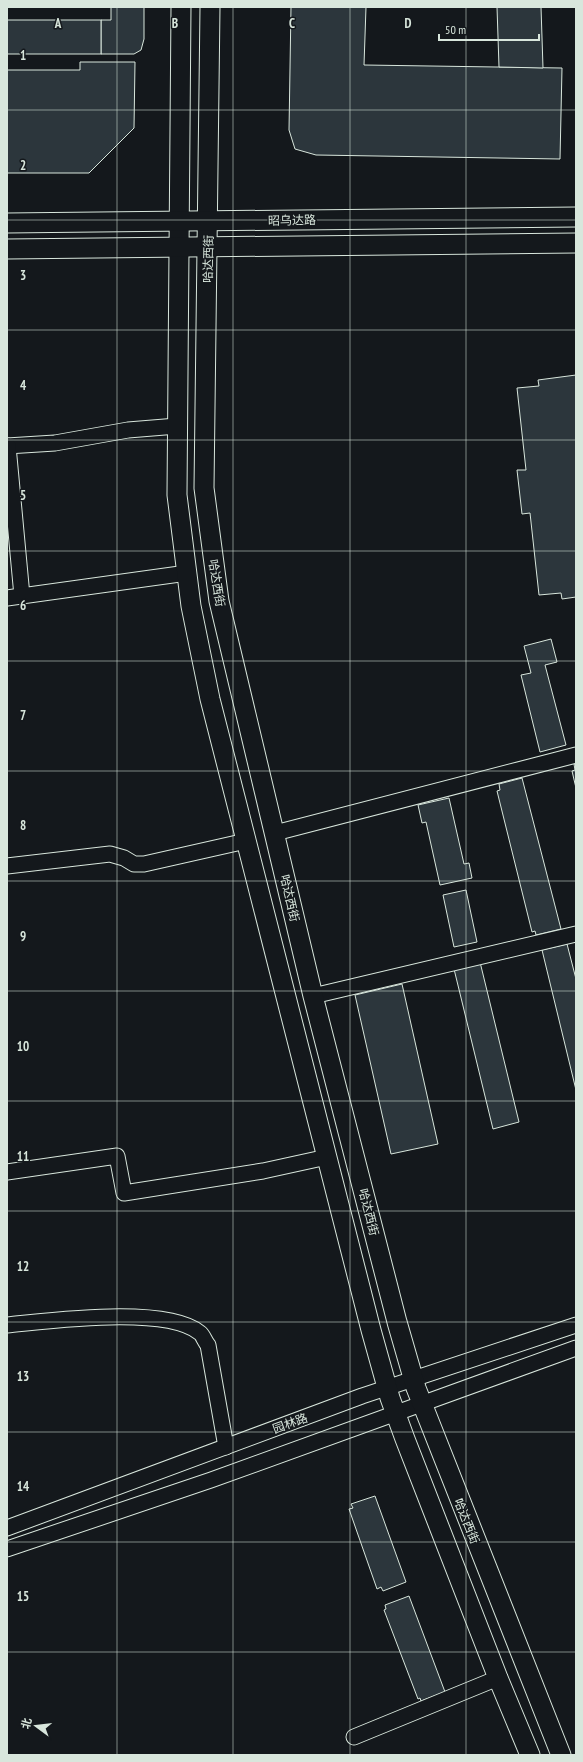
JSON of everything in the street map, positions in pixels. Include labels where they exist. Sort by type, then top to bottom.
[{"type":"main road","points":[[181,7],[177,495],[191,606],[210,699],[371,1330],[388,1388],[396,1413],[498,1678],[530,1755]]},
{"type":"main road","name":"哈达西街","points":[[210,7],[209,221],[204,488],[219,601],[313,996],[397,1322],[422,1404],[561,1755]]},
{"type":"main road","name":"昭乌达路","points":[[7,223],[576,217]]},
{"type":"main road","points":[[7,249],[576,243]]},
{"type":"street","points":[[22,596],[8,446],[55,443],[128,430],[177,426]]},
{"type":"street","points":[[7,598],[187,573]]},
{"type":"street","points":[[275,833],[576,755]]},
{"type":"street","points":[[7,866],[110,854],[124,858],[134,864],[144,864],[246,841]]},
{"type":"street","points":[[313,996],[576,934]]},
{"type":"street","points":[[7,1172],[117,1156],[124,1193],[263,1171],[327,1157]]},
{"type":"street","points":[[7,1325],[92,1316],[144,1317],[179,1322],[200,1333],[208,1345],[226,1447]]},
{"type":"street","name":"园林路","points":[[7,1528],[388,1388],[576,1326]]},
{"type":"street","points":[[7,1549],[211,1480],[576,1348]]},
{"type":"street","points":[[354,1737],[498,1678]]},
{"type":"building","points":[[111,7],[144,7],[144,39],[141,50],[134,54],[101,54],[101,20],[111,20]]},
{"type":"building","points":[[291,7],[366,7],[364,65],[562,68],[560,159],[316,155],[295,149],[289,130]]},
{"type":"building","points":[[497,7],[541,7],[543,68],[499,67]]},
{"type":"building","points":[[7,20],[101,20],[101,54],[7,54]]},
{"type":"building","points":[[80,62],[135,62],[134,128],[89,173],[7,173],[7,70],[80,70]]},
{"type":"building","points":[[576,375],[576,597],[562,599],[561,593],[539,595],[530,513],[522,514],[517,470],[526,470],[517,388],[539,386],[538,380]]},
{"type":"building","points":[[551,639],[557,662],[545,665],[566,745],[540,752],[521,675],[531,673],[524,646]]},
{"type":"building","points":[[574,764],[576,764],[576,788],[572,771],[575,770]]},
{"type":"building","points":[[522,778],[561,929],[536,935],[535,931],[532,932],[497,791],[500,790],[499,784]]},
{"type":"building","points":[[449,798],[464,864],[469,863],[472,878],[440,885],[426,822],[422,823],[418,805]]},
{"type":"building","points":[[466,890],[477,942],[454,947],[443,895]]},
{"type":"building","points":[[567,944],[576,979],[576,1090],[542,950]]},
{"type":"building","points":[[480,962],[519,1122],[493,1129],[454,969]]},
{"type":"building","points":[[402,984],[438,1144],[391,1154],[355,995]]},
{"type":"building","points":[[375,1496],[406,1582],[383,1591],[381,1587],[377,1589],[349,1509],[353,1508],[351,1504]]},
{"type":"building","points":[[409,1596],[445,1692],[421,1701],[420,1698],[418,1699],[384,1610],[386,1609],[385,1605]]}]
